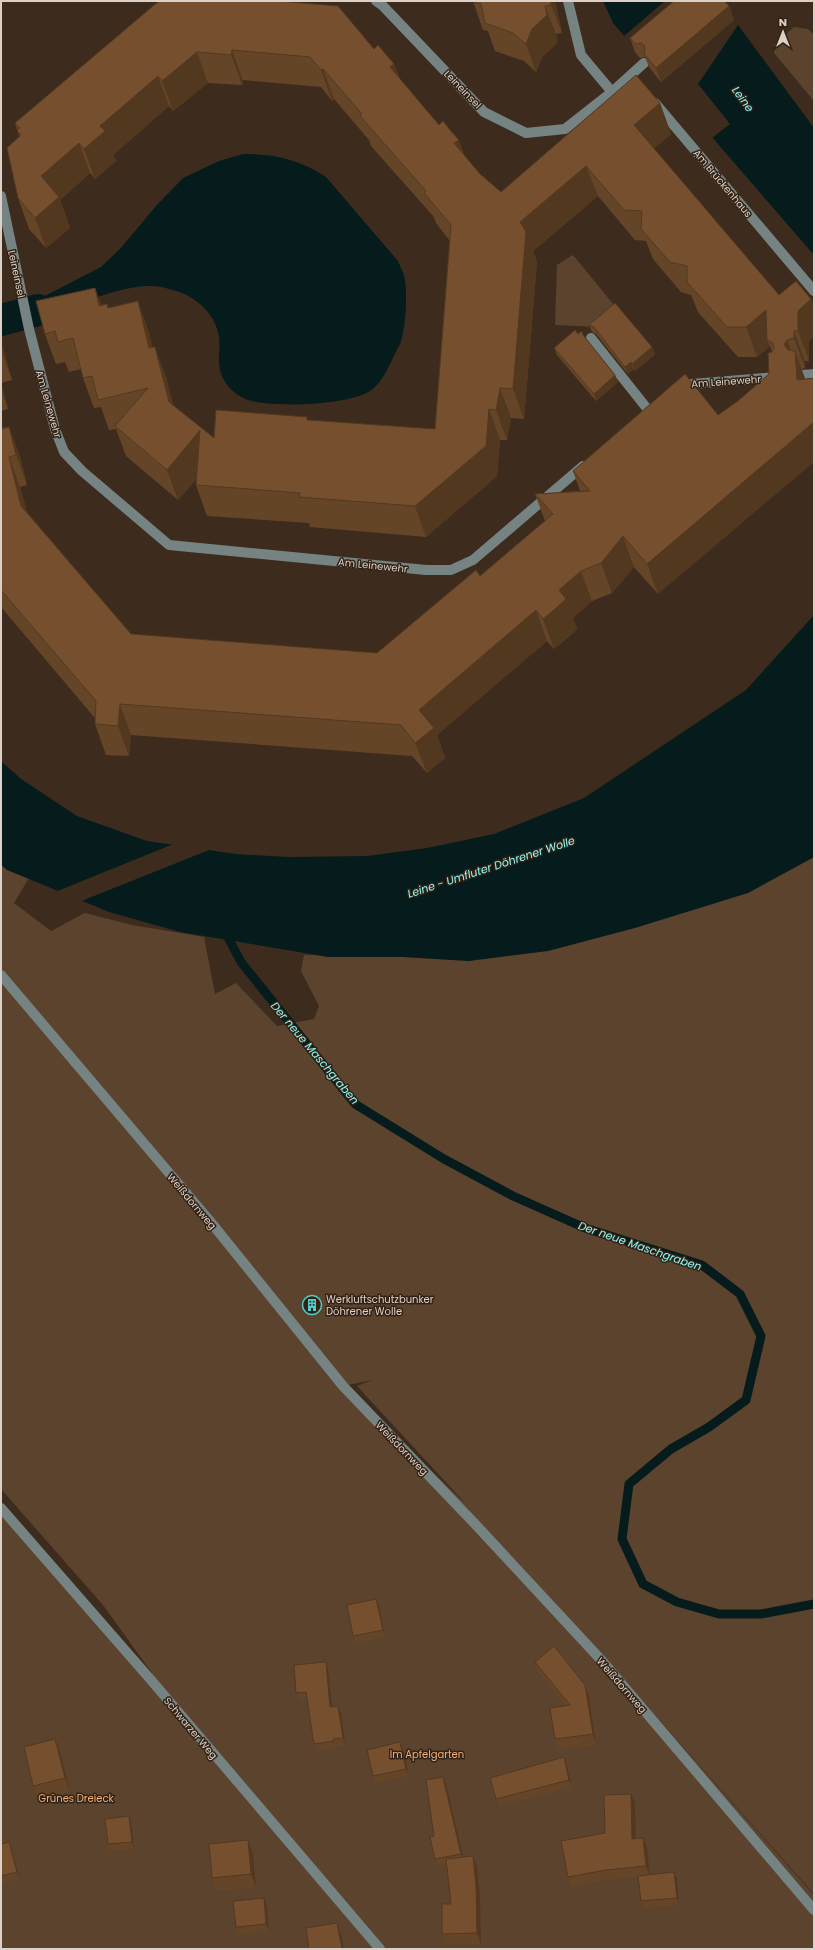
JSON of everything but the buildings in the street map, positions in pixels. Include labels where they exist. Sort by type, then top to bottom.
[{"type":"street","name":"Leineinsel","points":[[376,1],[383,6],[484,112],[526,133],[565,129],[612,92],[635,78],[644,63]]},
{"type":"street","points":[[568,1],[581,55],[612,92]]},
{"type":"street","name":"Am Brückenhaus","points":[[647,92],[814,291]]},
{"type":"street","name":"Leineinsel","points":[[1,196],[29,329]]},
{"type":"street","name":"Am Leinewehr","points":[[29,329],[54,429],[64,452],[82,471],[169,545],[426,570],[451,570],[473,560],[594,457]]},
{"type":"street","points":[[591,338],[646,414],[659,402]]},
{"type":"street","points":[[802,375],[814,374]]},
{"type":"street","name":"Am Leinewehr","points":[[670,393],[681,384],[779,377]]},
{"type":"street","name":"Weißdornweg","points":[[1,975],[209,1220],[343,1386],[476,1525],[603,1662],[814,1910]]},
{"type":"street","name":"Schwarzer Weg","points":[[1,1508],[156,1686],[380,1949]]},
{"type":"green space","points":[[794,27],[808,29],[814,35],[814,101],[774,53],[774,45]]},
{"type":"green space","points":[[573,255],[618,310],[598,327],[555,325],[557,265]]},
{"type":"green space","points":[[814,857],[814,1894],[595,1648],[814,1895],[814,1949],[1,1949],[1,1513],[147,1675],[152,1673],[103,1605],[1,1489],[1,862],[29,878],[14,903],[51,931],[85,913],[132,925],[204,937],[215,994],[236,983],[277,1026],[314,1019],[319,1006],[301,971],[304,955],[404,957],[469,961],[748,893]],"holes":[[[372,1380],[357,1386],[467,1505],[343,1386]]]},
{"type":"water","name":"Leine","points":[[603,1],[717,1],[738,25],[814,128],[814,255],[613,23]]},
{"type":"water","points":[[243,154],[265,155],[286,159],[306,166],[326,177],[398,261],[404,275],[406,290],[405,320],[402,338],[378,384],[364,394],[350,399],[313,404],[260,403],[242,397],[228,386],[221,374],[219,362],[219,337],[210,314],[198,302],[184,294],[158,286],[140,286],[111,293],[80,303],[40,319],[35,301],[101,267],[120,249],[156,206],[183,178],[219,161]]},
{"type":"water","name":"Leine - Umfluter Döhrener Wolle","points":[[814,615],[814,857],[748,893],[635,928],[548,951],[469,961],[404,957],[328,957],[180,932],[109,912],[7,870],[1,865],[1,761],[21,779],[77,816],[147,841],[236,854],[289,857],[367,856],[427,848],[494,834],[584,798],[746,690]]},
{"type":"pier","points":[[665,1],[719,1],[738,25],[698,84],[730,124],[712,138],[623,37]]},
{"type":"pier","points":[[176,843],[214,848],[79,902],[55,892]]},
{"type":"waterway","points":[[1,320],[38,310]]},
{"type":"waterway","name":"Der neue Maschgraben","points":[[224,930],[241,962],[355,1104],[444,1159],[513,1196],[585,1228],[702,1265],[740,1294],[761,1336],[746,1400],[709,1427],[671,1449],[629,1484],[622,1539],[643,1584],[677,1602],[719,1614],[761,1614],[814,1604]]},
{"type":"place","name":"Werkluftschutzbunker Döhrener Wolle","points":[[312,1305]]},
{"type":"park label","name":"Im Apfelgarten","points":[[427,1754]]},
{"type":"park label","name":"Grünes Dreieck","points":[[76,1798]]}]
